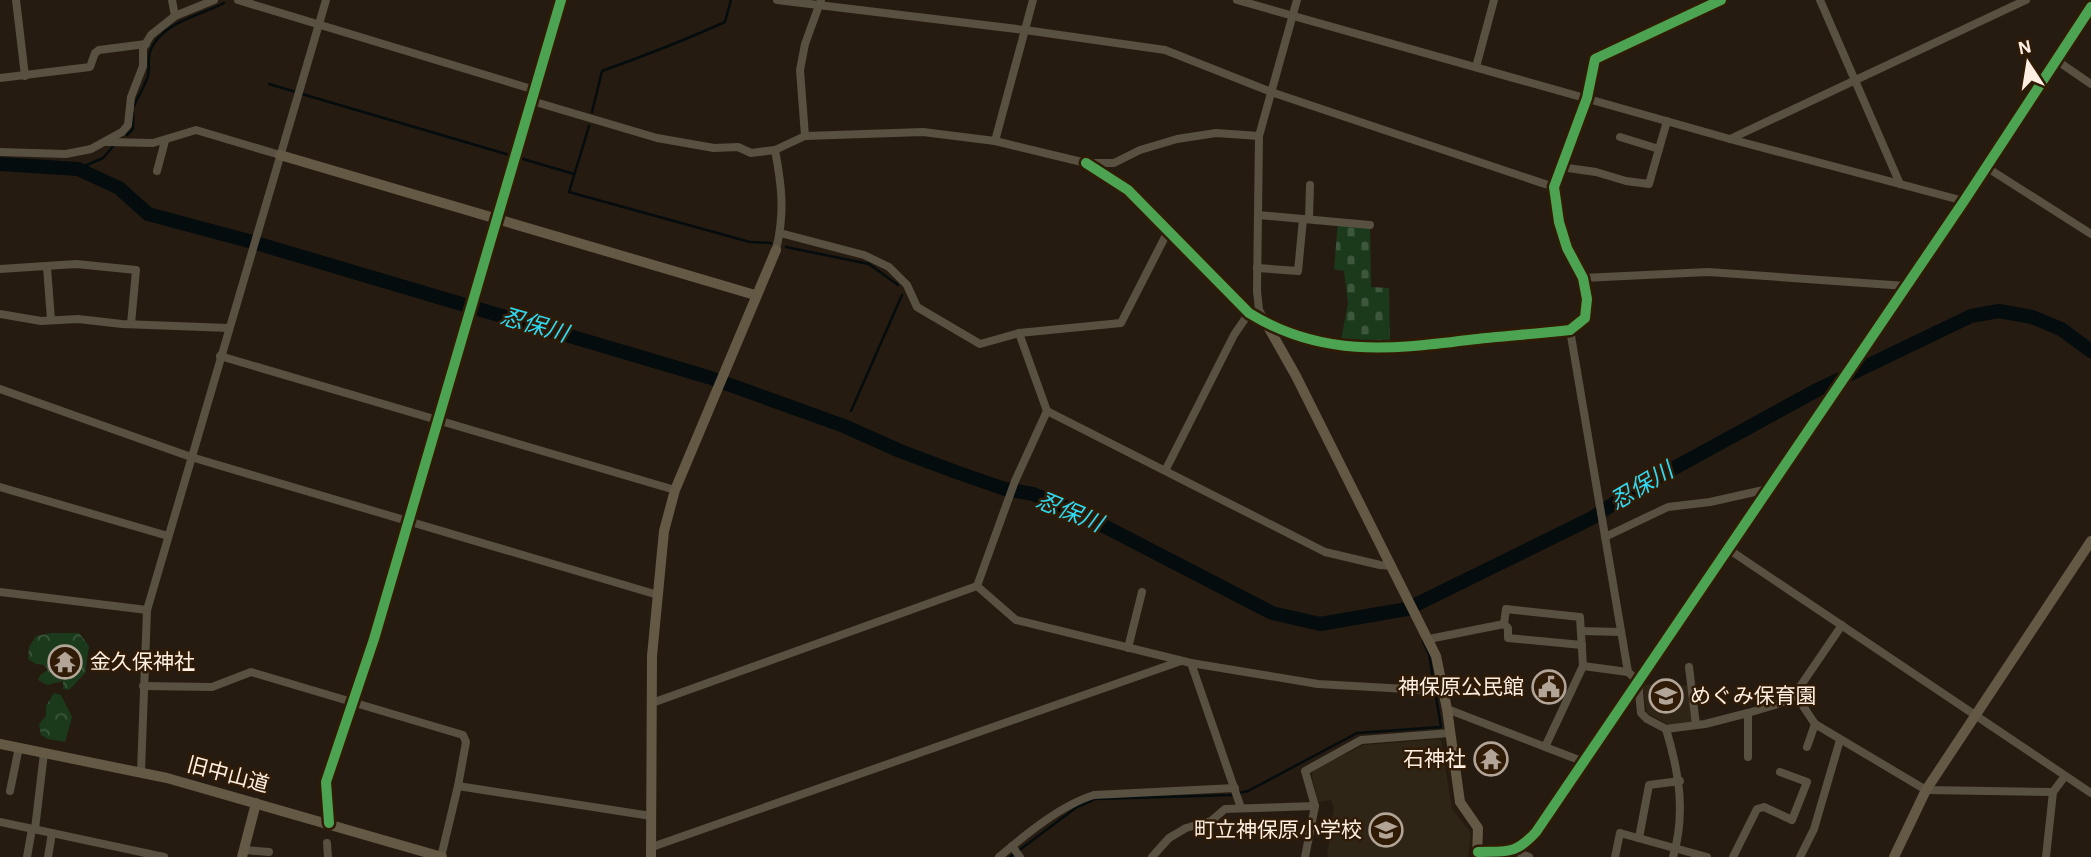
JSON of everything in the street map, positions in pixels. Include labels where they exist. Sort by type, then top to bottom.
[{"type":"street","points":[[16,0],[25,76]]},
{"type":"street","points":[[172,0],[175,16]]},
{"type":"street","points":[[0,152],[66,155],[91,149],[122,132],[128,125],[131,97],[143,66],[143,48],[150,35],[175,16],[214,0]]},
{"type":"street","points":[[238,0],[535,90]]},
{"type":"street","points":[[141,772],[147,610],[326,0]]},
{"type":"street","points":[[329,823],[326,782],[374,639],[561,0]]},
{"type":"street","points":[[778,0],[820,3],[1165,50],[1271,91],[1554,187]]},
{"type":"street","points":[[995,141],[1033,0]]},
{"type":"street","points":[[1237,0],[1730,139],[1964,201]]},
{"type":"street","points":[[1297,0],[1259,136],[1259,310],[1296,376],[1436,656],[1447,709],[1460,802],[1478,828],[1477,855],[1514,851],[1526,844],[1536,832],[1964,201],[2091,7]]},
{"type":"street","points":[[1476,67],[1494,0]]},
{"type":"street","points":[[1086,163],[1128,190],[1249,313],[1301,338],[1324,344],[1375,349],[1570,330],[1585,318],[1587,299],[1583,278],[1567,248],[1559,222],[1554,187],[1587,98],[1595,59],[1721,0]]},
{"type":"street","points":[[1820,0],[1900,184]]},
{"type":"street","points":[[1730,139],[2026,0]]},
{"type":"street","points":[[806,136],[800,70],[805,44],[820,3]]},
{"type":"street","points":[[0,78],[90,67],[95,53],[99,50],[146,44]]},
{"type":"street","points":[[2056,60],[2091,84]]},
{"type":"street","points":[[532,101],[657,138],[714,148],[738,147],[751,153],[775,150],[806,136],[923,132],[995,141],[1086,163],[1114,163],[1140,150],[1177,139],[1216,134],[1259,136]]},
{"type":"street","points":[[1561,167],[1649,184],[1667,121]]},
{"type":"street","points":[[106,142],[153,144],[196,130],[755,295]]},
{"type":"street","points":[[1620,137],[1659,149]]},
{"type":"street","points":[[157,171],[165,141]]},
{"type":"street","points":[[775,150],[783,195],[776,250],[675,490],[664,531],[652,656],[651,852],[1181,661]]},
{"type":"street","points":[[1986,166],[2091,234]]},
{"type":"street","points":[[1257,268],[1298,271],[1310,185]]},
{"type":"street","points":[[1258,215],[1370,225]]},
{"type":"street","points":[[780,233],[864,255],[890,267],[907,285],[917,307],[980,344],[1019,332],[1121,323],[1165,237],[1171,232]]},
{"type":"street","points":[[0,269],[76,264],[136,270],[131,324]]},
{"type":"street","points":[[47,267],[51,320]]},
{"type":"street","points":[[1583,278],[1708,272],[1906,286]]},
{"type":"street","points":[[1166,469],[1234,335],[1249,313]]},
{"type":"street","points":[[0,314],[41,321],[78,319],[229,328]]},
{"type":"street","points":[[1570,330],[1628,672],[1637,681],[1642,713],[1647,719],[1665,729],[1696,725],[1781,703],[1795,694],[1842,625]]},
{"type":"street","points":[[977,586],[1015,481],[1047,411],[1019,332]]},
{"type":"street","points":[[220,356],[675,490]]},
{"type":"street","points":[[0,389],[191,457],[658,595]]},
{"type":"street","points":[[1047,411],[1325,551],[1392,566]]},
{"type":"street","points":[[0,487],[168,536]]},
{"type":"street","points":[[1605,537],[1668,508],[1768,489]]},
{"type":"street","points":[[1894,857],[1926,790],[2091,541]]},
{"type":"street","points":[[1728,549],[2091,793]]},
{"type":"street","points":[[977,586],[1016,620],[1181,661],[1318,684],[1443,691]]},
{"type":"street","points":[[652,703],[977,586]]},
{"type":"street","points":[[0,592],[147,610]]},
{"type":"street","points":[[1128,648],[1142,592]]},
{"type":"street","points":[[1504,624],[1506,610],[1580,617],[1583,666],[1545,747]]},
{"type":"street","points":[[1429,639],[1504,624]]},
{"type":"street","points":[[1504,624],[1508,628],[1508,638],[1582,645]]},
{"type":"street","points":[[1581,631],[1621,632]]},
{"type":"street","points":[[1191,663],[1241,808]]},
{"type":"street","points":[[1583,666],[1628,672]]},
{"type":"street","points":[[1689,667],[1696,725]]},
{"type":"street","points":[[143,686],[212,687],[251,672],[463,734],[466,742],[442,857]]},
{"type":"street","points":[[1795,694],[1815,724],[1926,790],[2053,792]]},
{"type":"street","points":[[1447,709],[1584,762]]},
{"type":"street","points":[[1748,713],[1748,757]]},
{"type":"street","points":[[1807,747],[1815,724]]},
{"type":"street","points":[[1665,729],[1680,781],[1681,822],[1673,857]]},
{"type":"street","points":[[1305,857],[1315,806],[1305,771],[1361,740],[1450,733]]},
{"type":"street","points":[[1800,857],[1814,829],[1840,740]]},
{"type":"street","name":"旧中山道","points":[[0,744],[141,772],[442,857]]},
{"type":"street","points":[[10,791],[19,747]]},
{"type":"street","points":[[27,857],[44,753]]},
{"type":"street","points":[[1733,857],[1757,809],[1764,807],[1792,820],[1808,782],[1780,772]]},
{"type":"street","points":[[2046,857],[2053,792],[2065,776]]},
{"type":"street","points":[[1639,838],[1649,785],[1680,781]]},
{"type":"street","points":[[458,786],[651,816]]},
{"type":"street","points":[[999,857],[1063,810],[1094,795],[1235,788]]},
{"type":"street","points":[[256,803],[243,853],[269,852]]},
{"type":"street","points":[[1152,857],[1169,838],[1186,828],[1211,821],[1225,810],[1315,806]]},
{"type":"street","points":[[0,822],[119,852],[164,857]]},
{"type":"street","points":[[48,857],[52,833]]},
{"type":"street","points":[[1615,857],[1620,834],[1707,857]]},
{"type":"street","points":[[327,843],[328,857]]},
{"type":"street","points":[[1012,846],[1020,857]]},
{"type":"street","points":[[1514,851],[1529,857]]},
{"type":"shaded area","points":[[1667,684],[1668,687],[1688,685],[1693,723],[1670,726],[1647,713],[1642,685]]},
{"type":"shaded area","points":[[1439,739],[1452,809],[1471,833],[1468,857],[1327,857],[1334,807],[1331,800],[1318,802],[1313,770],[1364,745]]},
{"type":"green space","points":[[1338,222],[1370,225],[1371,287],[1389,288],[1390,348],[1340,346],[1348,303],[1344,271],[1334,269]]},
{"type":"green space","points":[[79,633],[89,646],[85,673],[69,690],[63,689],[63,681],[47,685],[38,680],[40,675],[48,670],[44,665],[28,659],[29,647],[36,636]]},
{"type":"green space","points":[[54,693],[61,695],[72,717],[65,742],[41,735],[39,724],[46,716],[46,706]]},
{"type":"waterway","points":[[592,112],[602,71],[725,22],[731,0]]},
{"type":"waterway","points":[[134,106],[148,76],[150,52],[157,40],[183,20],[224,3]]},
{"type":"waterway","points":[[269,84],[296,92]]},
{"type":"waterway","points":[[302,94],[574,174]]},
{"type":"waterway","points":[[127,135],[133,129],[133,113]]},
{"type":"waterway","points":[[589,126],[569,192],[750,242],[771,243]]},
{"type":"waterway","points":[[78,169],[103,158],[115,144]]},
{"type":"waterway","name":"忍保川","points":[[0,164],[78,169],[119,188],[148,214],[249,241],[708,377],[844,426],[956,472],[1005,489],[1033,494],[1073,510],[1272,613],[1320,624],[1407,609],[1592,518],[1634,490],[1817,390],[1971,316],[1999,311],[2032,317],[2061,329],[2091,351]]},
{"type":"waterway","points":[[786,247],[869,264],[898,285]]},
{"type":"waterway","points":[[851,411],[902,295]]},
{"type":"waterway","points":[[1239,793],[1248,791],[1357,733],[1441,727],[1429,654],[1423,641]]},
{"type":"waterway","points":[[1010,857],[1077,807],[1095,799],[1233,795]]},
{"type":"cycle path","points":[[329,823],[326,782],[374,639],[561,0]]},
{"type":"cycle path","points":[[1086,163],[1128,190],[1249,313],[1302,337],[1329,344],[1383,347],[1570,330],[1585,318],[1587,299],[1583,278],[1567,248],[1559,222],[1554,187],[1587,98],[1595,59],[1721,0]]},
{"type":"cycle path","points":[[1478,852],[1516,848],[1536,832],[1964,201],[2091,7]]},
{"type":"place","name":"金久保神社","points":[[65,662]]},
{"type":"place","name":"神保原公民館","points":[[1549,687]]},
{"type":"place","name":"めぐみ保育園","points":[[1666,696]]},
{"type":"place","name":"石神社","points":[[1491,759]]},
{"type":"place","name":"町立神保原小学校","points":[[1386,830]]}]
